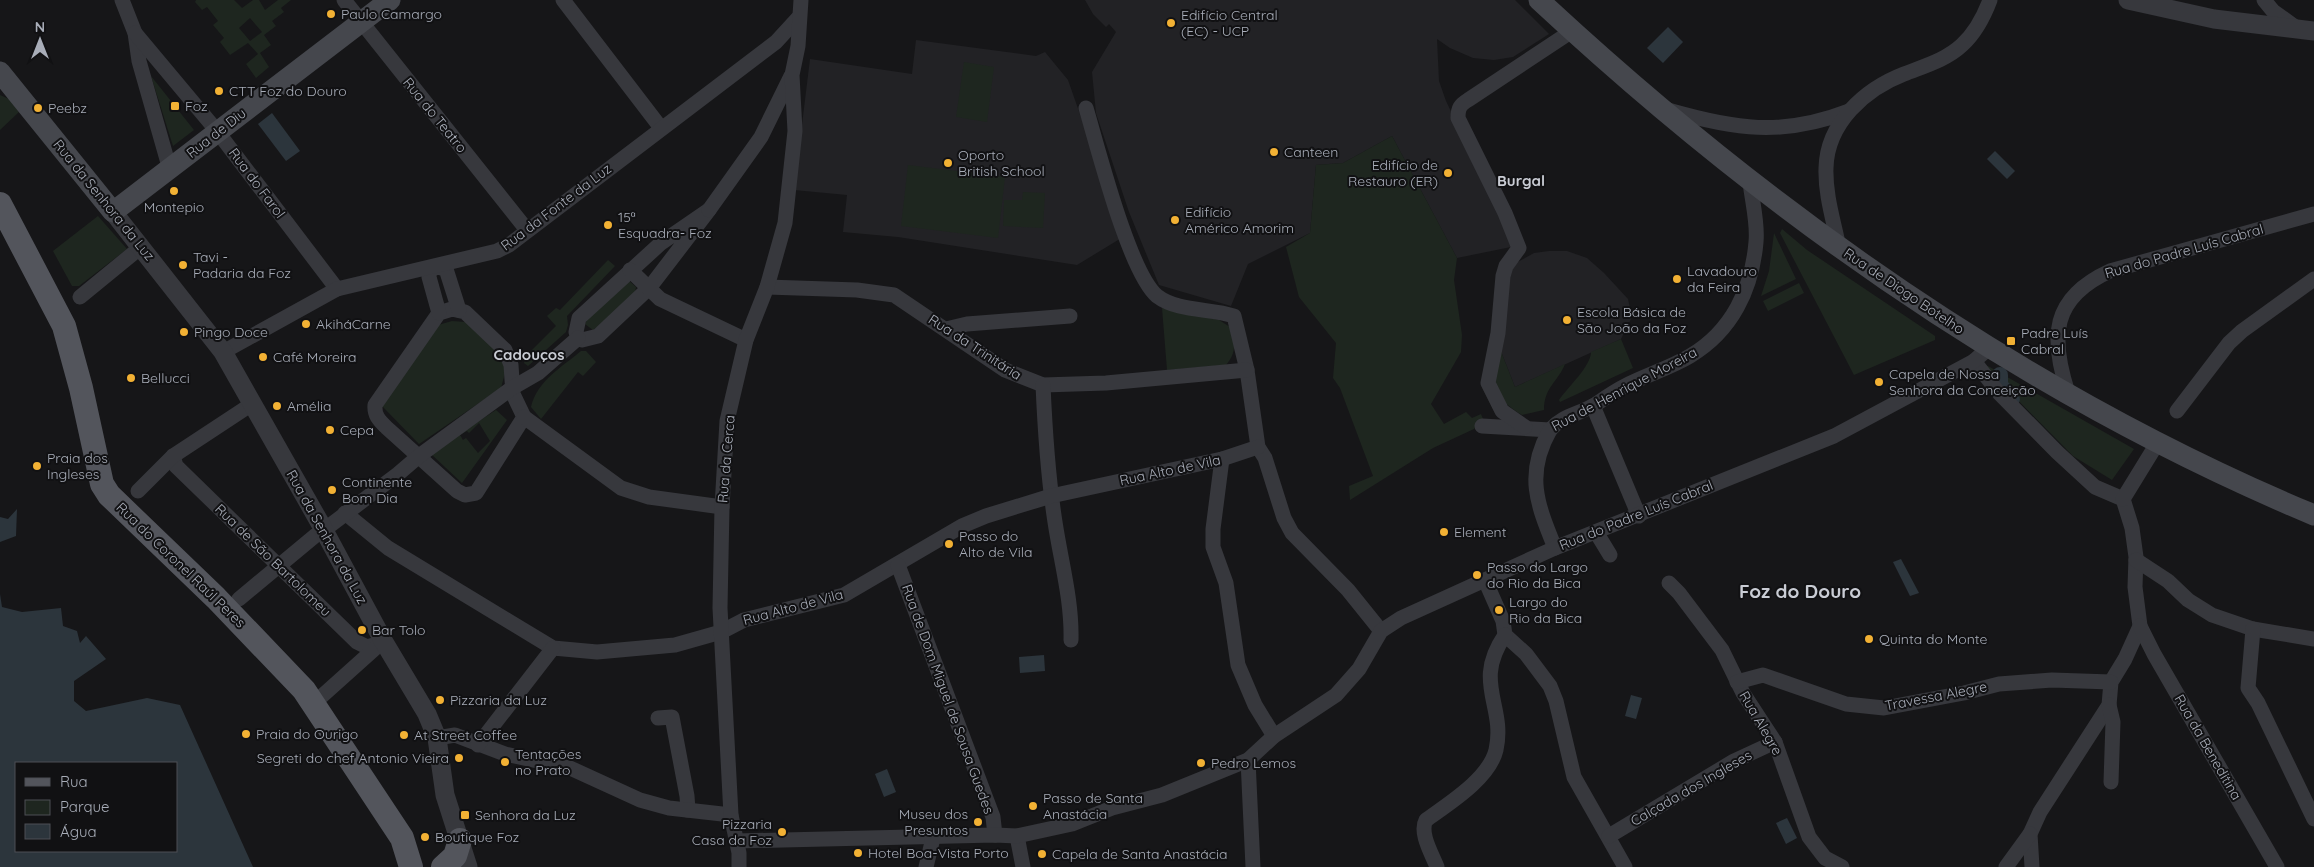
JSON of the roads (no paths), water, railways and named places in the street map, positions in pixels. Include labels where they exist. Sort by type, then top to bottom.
[{"type":"main road","name":"Rua de Diu","points":[[113,212],[390,0]]},
{"type":"main road","name":"Rua de Diogo Botelho","points":[[1539,0],[1572,31],[1750,182],[1839,248],[1913,299],[2068,393],[2158,442],[2309,510]]},
{"type":"main road","name":"Rua da Senhora da Luz","points":[[0,72],[113,212]]},
{"type":"main road","name":"Rua do Coronel Raúl Peres","points":[[0,204],[64,326],[81,388],[102,484],[109,495],[216,598],[304,690],[402,838],[411,867]]},
{"type":"main road","points":[[443,867],[455,856],[460,840]]},
{"type":"street","name":"Rua do Farol","points":[[122,0],[135,33],[139,60],[170,170]]},
{"type":"street","name":"Rua do Teatro","points":[[344,0],[526,230]]},
{"type":"street","points":[[563,0],[660,128]]},
{"type":"street","name":"Rua da Cerca","points":[[739,867],[732,815],[721,632],[722,507],[728,421],[746,340],[767,287],[785,223],[795,131],[792,75],[798,46],[798,18],[801,0]]},
{"type":"street","points":[[1839,248],[1826,181],[1826,166],[1835,132],[1849,111],[1866,95],[1883,83],[1931,63],[1962,45],[1983,17],[1990,0]]},
{"type":"street","points":[[2128,0],[2164,4],[2214,19],[2307,31]]},
{"type":"street","points":[[2264,0],[2274,11],[2307,31]]},
{"type":"street","name":"Rua da Fonte da Luz","points":[[223,352],[337,289],[497,252],[509,245],[660,128],[776,42],[798,18]]},
{"type":"street","points":[[1525,427],[1502,411],[1488,383],[1498,333],[1503,276],[1506,266],[1520,248],[1458,118],[1460,106],[1572,31]]},
{"type":"street","name":"Rua do Farol","points":[[135,33],[217,131],[337,289]]},
{"type":"street","points":[[578,338],[582,340],[598,336],[650,287],[709,210],[761,137],[792,75]]},
{"type":"street","points":[[1086,108],[1115,205],[1131,249],[1149,286],[1158,296],[1170,302],[1234,316],[1247,370],[1258,447],[1265,458],[1284,518],[1292,533],[1348,590],[1382,631]]},
{"type":"street","points":[[1663,108],[1730,126],[1760,129],[1814,123],[1849,111]]},
{"type":"street","name":"Rua de Henrique Moreira","points":[[1482,426],[1525,427],[1550,430],[1570,414],[1593,406],[1623,386],[1689,356],[1713,340],[1740,306],[1747,285],[1756,241],[1750,182]]},
{"type":"street","points":[[578,338],[576,332],[579,318],[630,270],[682,226],[709,210]]},
{"type":"street","name":"Rua da Senhora da Luz","points":[[113,212],[223,352],[320,533],[427,714],[437,738],[445,795],[468,867]]},
{"type":"street","name":"Rua do Padre Luís Cabral","points":[[2068,393],[2057,353],[2059,319],[2069,300],[2091,279],[2123,267],[2314,214]]},
{"type":"street","points":[[80,297],[141,246]]},
{"type":"street","points":[[439,312],[428,277],[430,272],[436,267],[446,268],[459,310]]},
{"type":"street","points":[[630,270],[650,287],[660,299],[746,340]]},
{"type":"street","points":[[2177,411],[2229,343],[2242,331],[2314,279]]},
{"type":"street","name":"Rua da Trinitária","points":[[767,287],[857,290],[894,296],[1005,370],[1043,385],[1106,383],[1247,370]]},
{"type":"street","points":[[524,417],[476,493],[465,495],[457,491],[387,428],[377,417],[375,411],[376,405],[390,382],[439,312],[459,310],[465,312],[505,350],[512,365],[514,399],[524,417],[621,488],[649,497],[722,507]]},
{"type":"street","points":[[946,329],[968,324],[1070,316]]},
{"type":"street","points":[[239,599],[419,456],[512,388],[538,373],[578,338]]},
{"type":"street","name":"Rua do Padre Luís Cabral","points":[[737,841],[1017,836],[1072,824],[1112,808],[1162,795],[1248,760],[1274,736],[1336,695],[1359,668],[1382,631],[1401,618],[1555,548],[1639,516],[1834,436],[1974,361],[1990,347]]},
{"type":"street","points":[[1974,361],[1999,394],[2057,452],[2096,487],[2123,499]]},
{"type":"street","points":[[1043,385],[1051,496],[1064,564],[1072,622],[1071,640]]},
{"type":"street","points":[[138,492],[173,456],[252,404]]},
{"type":"street","points":[[1593,406],[1639,516]]},
{"type":"street","points":[[1550,430],[1541,450],[1535,482],[1540,512],[1555,548]]},
{"type":"street","points":[[2111,782],[2113,722],[2109,705],[2111,682],[2125,659],[2140,626],[2135,587],[2136,560],[2132,528],[2123,499],[2158,442]]},
{"type":"street","name":"Rua Alto de Vila","points":[[345,514],[388,548],[554,648],[597,652],[675,645],[721,632],[744,620],[844,595],[962,526],[1051,496],[1222,459],[1258,447]]},
{"type":"street","name":"Rua de São Bartolomeu","points":[[173,456],[176,466],[363,646],[384,642]]},
{"type":"street","points":[[1222,459],[1215,510],[1213,547],[1226,583],[1238,665],[1254,705],[1274,736]]},
{"type":"street","points":[[1596,532],[1610,555]]},
{"type":"street","points":[[2136,560],[2168,581],[2188,600],[2212,615],[2254,629],[2314,639]]},
{"type":"street","name":"Rua de Dom Miguel de Sousa Guedes","points":[[898,565],[993,817],[995,835]]},
{"type":"street","points":[[1485,580],[1503,621],[1505,635],[1526,654],[1550,686],[1556,701],[1574,777],[1583,796],[1609,836],[1625,867]]},
{"type":"street","name":"Rua Alegre","points":[[1669,583],[1679,592],[1722,650],[1738,682],[1775,742],[1809,837],[1825,858],[1842,867]]},
{"type":"street","name":"Rua da Beneditina","points":[[2140,626],[2154,654],[2277,867]]},
{"type":"street","points":[[2254,629],[2248,688],[2258,703],[2314,819]]},
{"type":"street","points":[[1437,867],[1424,832],[1424,824],[1477,779],[1496,750],[1496,727],[1489,671],[1495,649],[1505,635]]},
{"type":"street","points":[[322,696],[361,659],[384,642]]},
{"type":"street","points":[[478,745],[554,648]]},
{"type":"street","name":"Travessa Alegre","points":[[1738,682],[1763,675],[1846,704],[1884,708],[1964,693],[1999,684],[2052,680],[2111,682]]},
{"type":"street","points":[[2006,867],[2030,834],[2051,792],[2109,705]]},
{"type":"street","points":[[658,718],[672,717],[688,810]]},
{"type":"street","points":[[437,738],[455,735],[505,754],[570,768],[640,800],[669,808],[732,815]]},
{"type":"street","name":"Calçada dos Ingleses","points":[[1609,836],[1734,761],[1775,742]]},
{"type":"street","points":[[1248,760],[1253,867]]},
{"type":"street","points":[[2030,834],[2032,867]]},
{"type":"street","points":[[1017,836],[1022,867]]},
{"type":"street","points":[[926,867],[933,838]]},
{"type":"water","points":[[1668,27],[1683,42],[1663,63],[1647,48]]},
{"type":"water","points":[[272,113],[300,151],[286,161],[258,124]]},
{"type":"water","points":[[1995,151],[2015,171],[2007,179],[1987,159]]},
{"type":"water","points":[[17,509],[16,536],[0,542],[0,517],[8,519]]},
{"type":"water","points":[[1901,559],[1919,593],[1910,596],[1893,562]]},
{"type":"water","points":[[0,594],[2,607],[22,612],[61,608],[63,626],[77,631],[80,643],[86,636],[106,659],[74,681],[74,701],[86,711],[147,698],[180,705],[253,867],[0,867]]},
{"type":"water","points":[[1044,655],[1045,671],[1020,673],[1019,657]]},
{"type":"water","points":[[1631,695],[1642,698],[1636,719],[1625,716]]},
{"type":"water","points":[[887,769],[896,792],[884,797],[875,774]]},
{"type":"water","points":[[1787,818],[1797,838],[1786,844],[1776,823]]},
{"type":"waterway","points":[[2000,375],[2000,385],[2012,399]]},
{"type":"place","name":"Paulo Camargo","points":[[331,14]]},
{"type":"place","name":"Edifício Central (EC) - UCP","points":[[1171,23]]},
{"type":"place","name":"CTT Foz do Douro","points":[[219,91]]},
{"type":"place","name":"Foz","points":[[175,106]]},
{"type":"place","name":"Peebz","points":[[38,108]]},
{"type":"place","name":"Canteen","points":[[1274,152]]},
{"type":"place","name":"Oporto British School","points":[[948,163]]},
{"type":"place","name":"Edifício de Restauro (ER)","points":[[1448,173]]},
{"type":"place","name":"Montepio","points":[[174,191]]},
{"type":"place","name":"Edifício Américo Amorim","points":[[1175,220]]},
{"type":"place","name":"15ª Esquadra- Foz","points":[[608,225]]},
{"type":"place","name":"Tavi - Padaria da Foz","points":[[183,265]]},
{"type":"place","name":"Lavadouro da Feira","points":[[1677,279]]},
{"type":"place","name":"Escola Básica de São João da Foz","points":[[1567,320]]},
{"type":"place","name":"AkiháCarne","points":[[306,324]]},
{"type":"place","name":"Pingo Doce","points":[[184,332]]},
{"type":"place","name":"Padre Luís Cabral","points":[[2011,341]]},
{"type":"place","name":"Café Moreira","points":[[263,357]]},
{"type":"place","name":"Bellucci","points":[[131,378]]},
{"type":"place","name":"Capela de Nossa Senhora da Conceição","points":[[1879,382]]},
{"type":"place","name":"Amélia","points":[[277,406]]},
{"type":"place","name":"Cepa","points":[[330,430]]},
{"type":"place","name":"Praia dos Ingleses","points":[[37,466]]},
{"type":"place","name":"Continente Bom Dia","points":[[332,490]]},
{"type":"place","name":"Element","points":[[1444,532]]},
{"type":"place","name":"Passo do Alto de Vila","points":[[949,544]]},
{"type":"place","name":"Passo do Largo do Rio da Bica","points":[[1477,575]]},
{"type":"place","name":"Largo do Rio da Bica","points":[[1499,610]]},
{"type":"place","name":"Bar Tolo","points":[[362,630]]},
{"type":"place","name":"Quinta do Monte","points":[[1869,639]]},
{"type":"place","name":"Pizzaria da Luz","points":[[440,700]]},
{"type":"place","name":"Praia do Ourigo","points":[[246,734]]},
{"type":"place","name":"At Street Coffee","points":[[404,735]]},
{"type":"place","name":"Segreti do chef Antonio Vieira","points":[[459,758]]},
{"type":"place","name":"Tentações no Prato","points":[[505,762]]},
{"type":"place","name":"Pedro Lemos","points":[[1201,763]]},
{"type":"place","name":"Passo de Santa Anastácia","points":[[1033,806]]},
{"type":"place","name":"Senhora da Luz","points":[[465,815]]},
{"type":"place","name":"Museu dos Presuntos","points":[[978,822]]},
{"type":"place","name":"Pizzaria Casa da Foz","points":[[782,832]]},
{"type":"place","name":"Boutique Foz","points":[[425,837]]},
{"type":"place","name":"Hotel Boa-Vista Porto","points":[[858,853]]},
{"type":"place","name":"Capela de Santa Anastácia","points":[[1042,854]]},
{"type":"district","name":"Burgal","points":[[1521,181]]},
{"type":"district","name":"Cadouços","points":[[529,355]]},
{"type":"district","name":"Foz do Douro","points":[[1800,591]]}]
